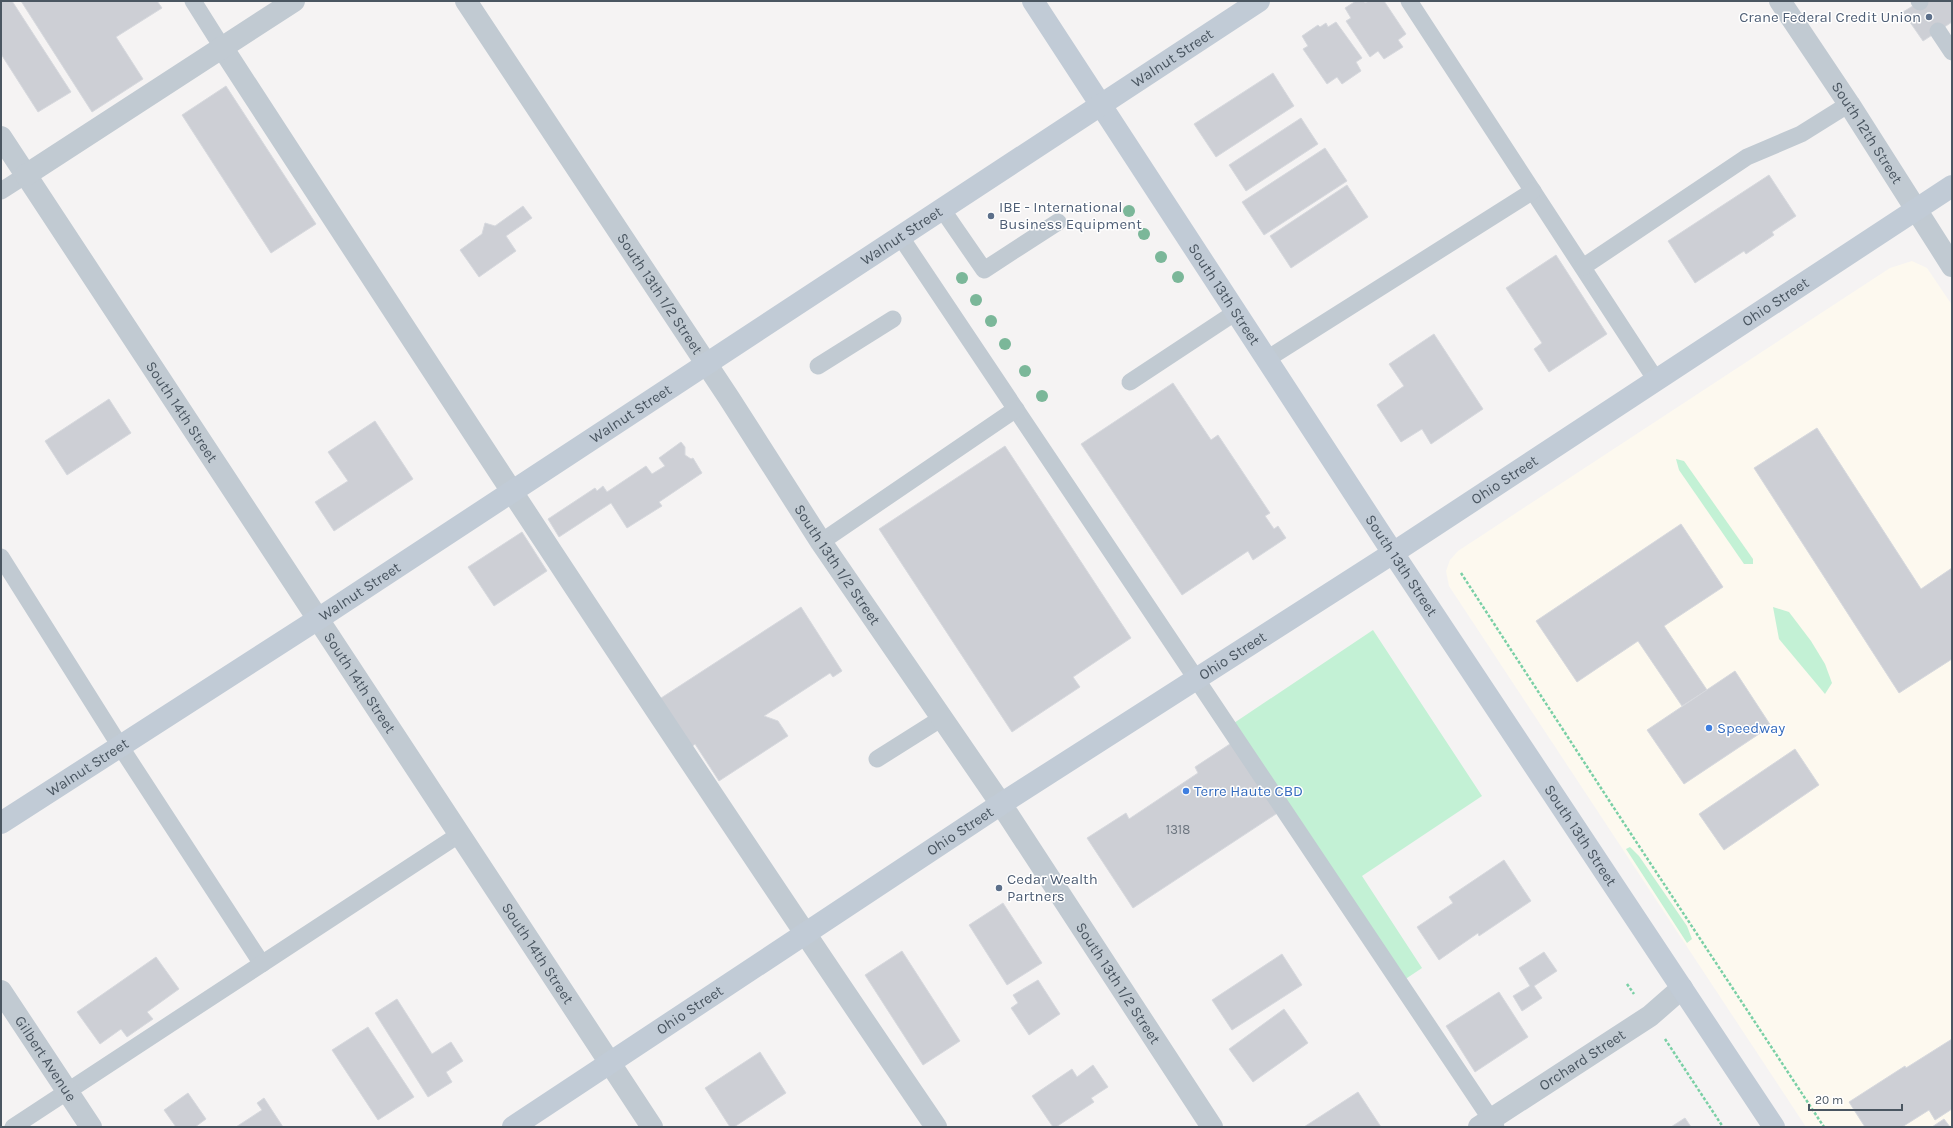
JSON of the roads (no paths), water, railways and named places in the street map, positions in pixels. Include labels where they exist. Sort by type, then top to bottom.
[{"type":"street","points":[[26,175],[294,1]]},
{"type":"street","name":"South 13th 1/2 Street","points":[[466,1],[706,364],[820,542],[1002,804],[1212,1127]]},
{"type":"street","name":"South 13th Street","points":[[1033,1],[1393,553],[1774,1127]]},
{"type":"street","name":"Walnut Street","points":[[1,823],[318,619],[1259,1]]},
{"type":"street","name":"South 12th Street","points":[[1780,1],[1952,266]]},
{"type":"street","points":[[222,47],[511,492],[805,934],[936,1127]]},
{"type":"street","name":"South 14th Street","points":[[1,137],[652,1127]]},
{"type":"street","name":"Ohio Street","points":[[513,1127],[1002,804],[1196,678],[1393,553],[1952,186]]},
{"type":"street","name":"Orchard Street","points":[[1489,1124],[1650,1016],[1682,988]]},
{"type":"street","name":"Gilbert Avenue","points":[[1,991],[91,1127]]},
{"type":"lane","points":[[193,1],[222,47]]},
{"type":"lane","points":[[1409,1],[1584,267],[1656,380]]},
{"type":"lane","points":[[1938,31],[1952,52]]},
{"type":"lane","points":[[1584,267],[1747,157],[1801,134],[1848,104]]},
{"type":"lane","points":[[1,191],[26,175]]},
{"type":"lane","points":[[1267,360],[1533,191]]},
{"type":"lane","points":[[942,209],[984,270],[1058,222]]},
{"type":"lane","points":[[900,236],[1196,678],[1489,1124]]},
{"type":"lane","points":[[1130,382],[1236,312]]},
{"type":"lane","points":[[818,366],[893,319]]},
{"type":"lane","points":[[820,542],[1016,409]]},
{"type":"lane","points":[[1,557],[120,746],[262,964]]},
{"type":"lane","points":[[877,759],[942,718]]},
{"type":"lane","points":[[13,1127],[460,834]]},
{"type":"place","name":"Crane Federal Credit Union","points":[[1929,17]]},
{"type":"place","name":"IBE - International Business Equipment","points":[[991,216]]},
{"type":"place","name":"Speedway","points":[[1709,728]]},
{"type":"place","name":"Terre Haute CBD","points":[[1186,791]]},
{"type":"place","name":"Cedar Wealth Partners","points":[[999,888]]}]
